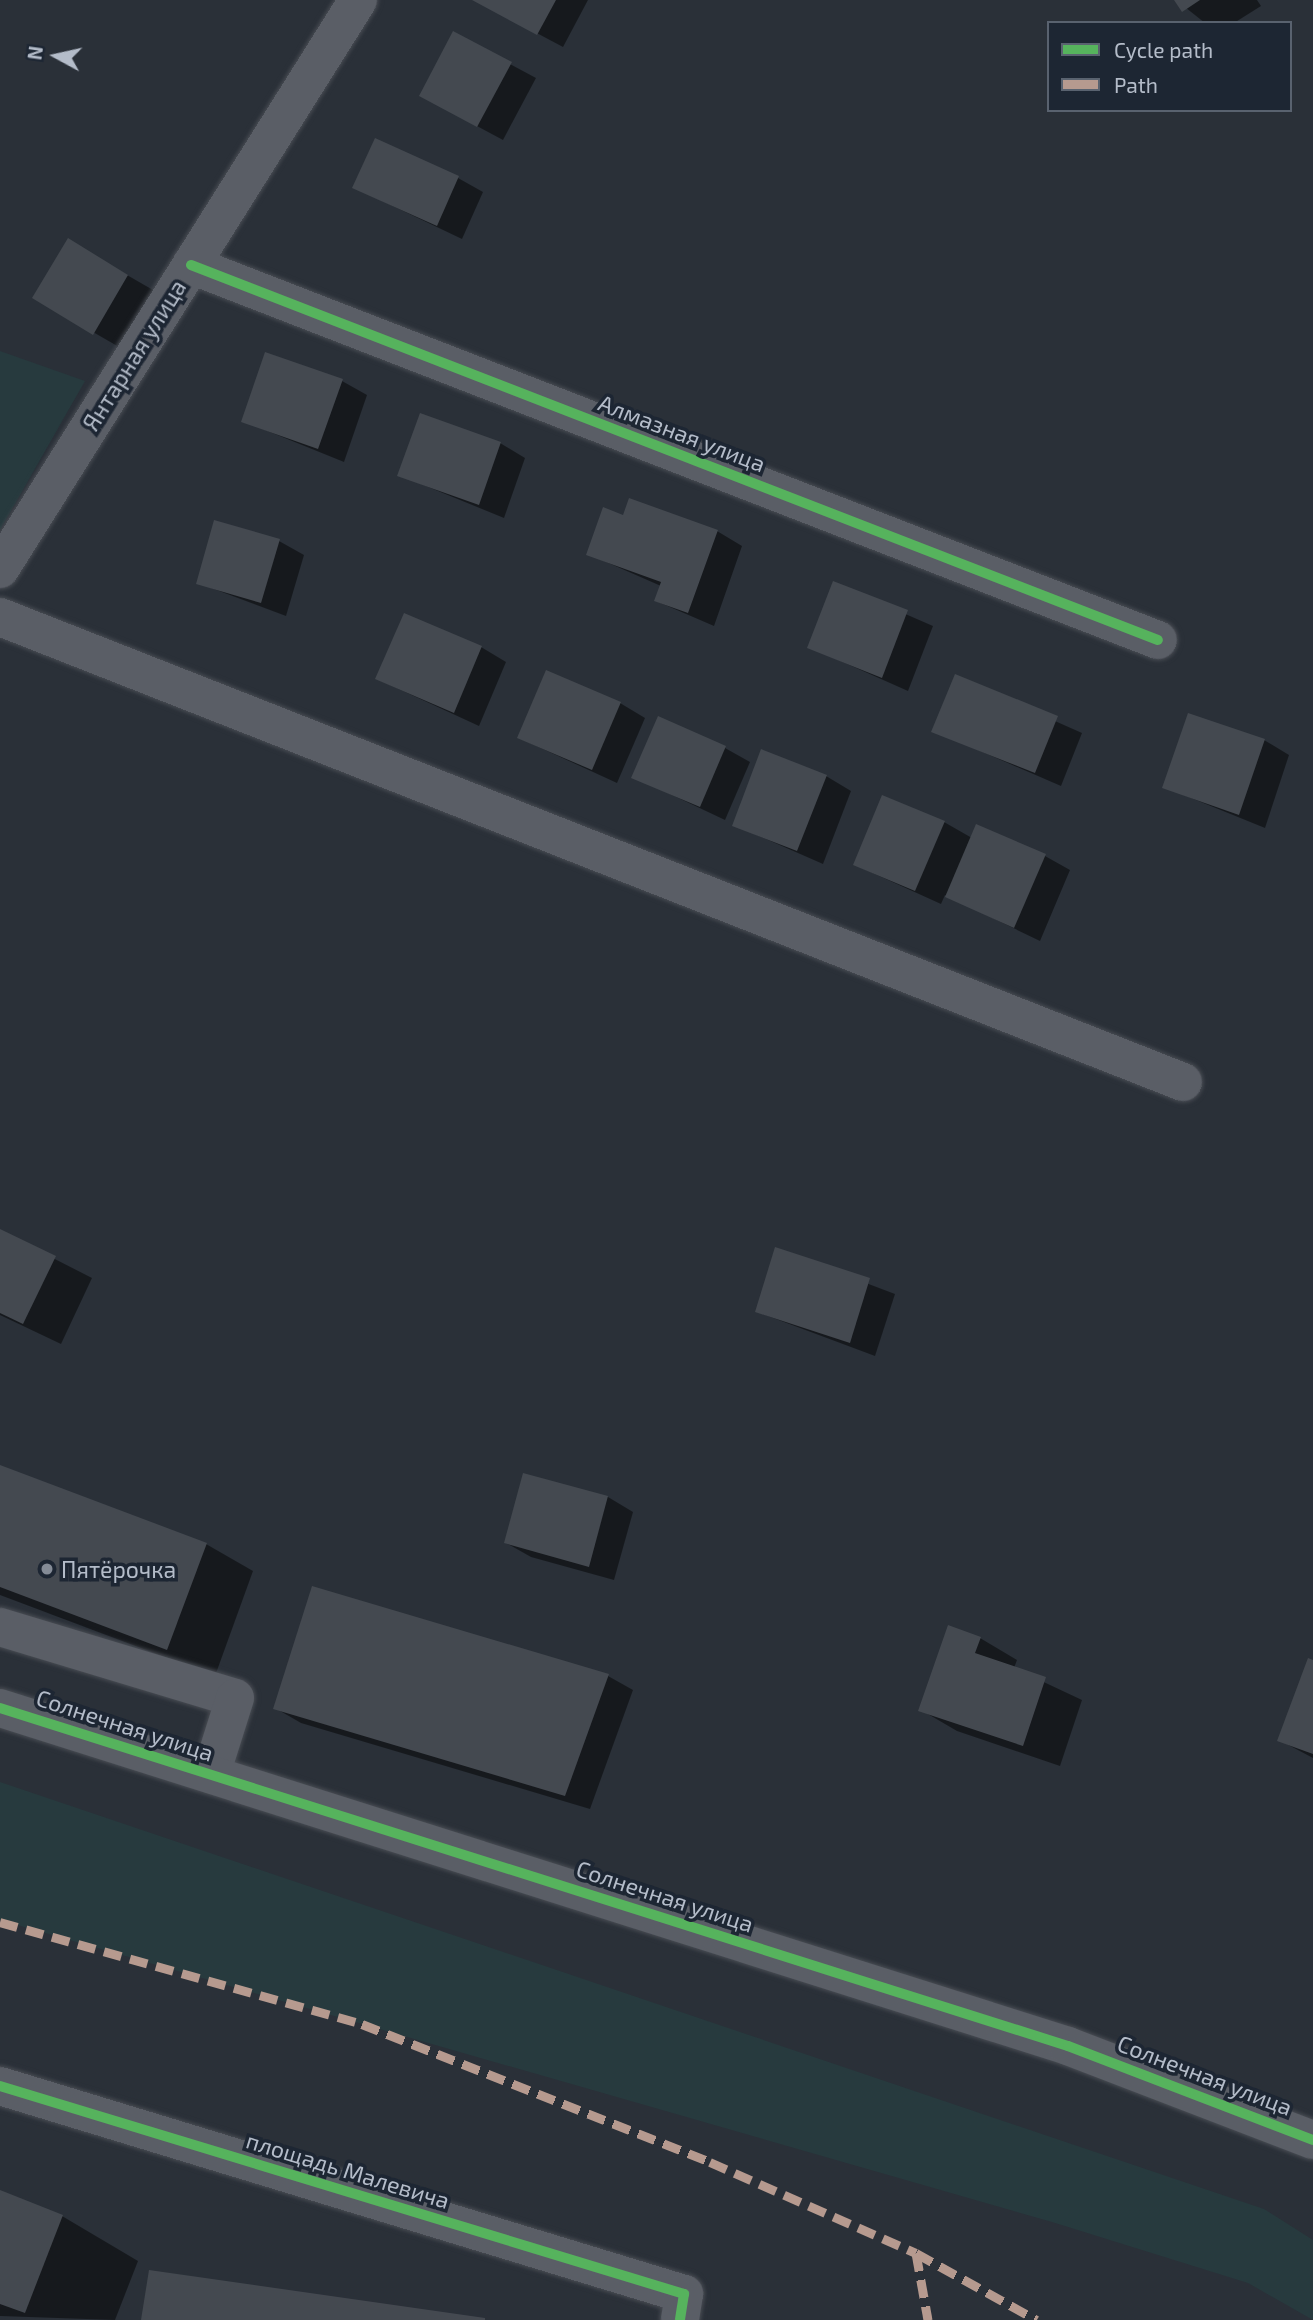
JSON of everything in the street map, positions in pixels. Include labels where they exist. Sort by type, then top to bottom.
[{"type":"street","name":"Янтарная улица","points":[[0,569],[358,0]]},
{"type":"street","name":"Алмазная улица","points":[[191,265],[1158,640]]},
{"type":"street","points":[[0,617],[1183,1082]]},
{"type":"street","points":[[0,1628],[235,1698],[211,1774]]},
{"type":"street","name":"Солнечная улица","points":[[0,1708],[1068,2046],[1313,2140]]},
{"type":"street","name":"площадь Малевича","points":[[0,2086],[682,2307]]},
{"type":"green space","points":[[0,351],[85,381],[0,530]]},
{"type":"green space","points":[[0,1782],[1264,2209],[1313,2240],[1313,2320],[1248,2283],[1052,2222],[0,1920]]},
{"type":"building","points":[[472,0],[556,0],[537,35]]},
{"type":"building","points":[[1174,0],[1200,0],[1182,12]]},
{"type":"building","points":[[453,31],[512,62],[477,127],[419,96]]},
{"type":"building","points":[[375,138],[459,176],[437,226],[352,188]]},
{"type":"building","points":[[68,238],[128,275],[93,335],[32,298]]},
{"type":"building","points":[[265,352],[343,379],[318,449],[241,422]]},
{"type":"building","points":[[420,413],[501,442],[479,505],[397,476]]},
{"type":"building","points":[[629,498],[718,530],[688,613],[654,601],[661,582],[586,555],[603,507],[623,515]]},
{"type":"building","points":[[214,520],[280,539],[261,603],[196,584]]},
{"type":"building","points":[[833,581],[908,610],[882,678],[807,648]]},
{"type":"building","points":[[404,613],[482,646],[454,713],[375,679]]},
{"type":"building","points":[[546,670],[621,702],[592,770],[517,738]]},
{"type":"building","points":[[955,674],[1058,716],[1035,773],[931,732]]},
{"type":"building","points":[[1188,713],[1265,739],[1239,815],[1162,788]]},
{"type":"building","points":[[658,716],[726,746],[700,807],[631,778]]},
{"type":"building","points":[[761,749],[827,775],[797,851],[732,826]]},
{"type":"building","points":[[882,795],[945,821],[915,891],[853,865]]},
{"type":"building","points":[[976,824],[1046,854],[1014,928],[945,897]]},
{"type":"building","points":[[0,1229],[56,1256],[23,1324],[0,1313]]},
{"type":"building","points":[[775,1247],[870,1278],[850,1343],[755,1312]]},
{"type":"building","points":[[0,1465],[207,1543],[167,1650],[0,1587]]},
{"type":"building","points":[[523,1473],[608,1496],[589,1567],[504,1543]]},
{"type":"building","points":[[312,1586],[609,1674],[565,1796],[273,1709]]},
{"type":"building","points":[[948,1625],[981,1637],[975,1653],[1046,1677],[1023,1746],[918,1711]]},
{"type":"building","points":[[1308,1658],[1313,1660],[1313,1754],[1277,1741]]},
{"type":"building","points":[[0,2190],[63,2215],[25,2313],[0,2304]]},
{"type":"building","points":[[149,2270],[485,2318],[485,2320],[141,2320]]},
{"type":"marked path","points":[[0,1922],[362,2024],[710,2162],[916,2253],[928,2320]]},
{"type":"marked path","points":[[916,2253],[1037,2320]]},
{"type":"cycle path","points":[[191,265],[1158,640]]},
{"type":"cycle path","points":[[0,1708],[1068,2046],[1313,2140]]},
{"type":"cycle path","points":[[0,2086],[684,2294],[680,2320]]},
{"type":"place","name":"Пятёрочка","points":[[47,1569]]}]
